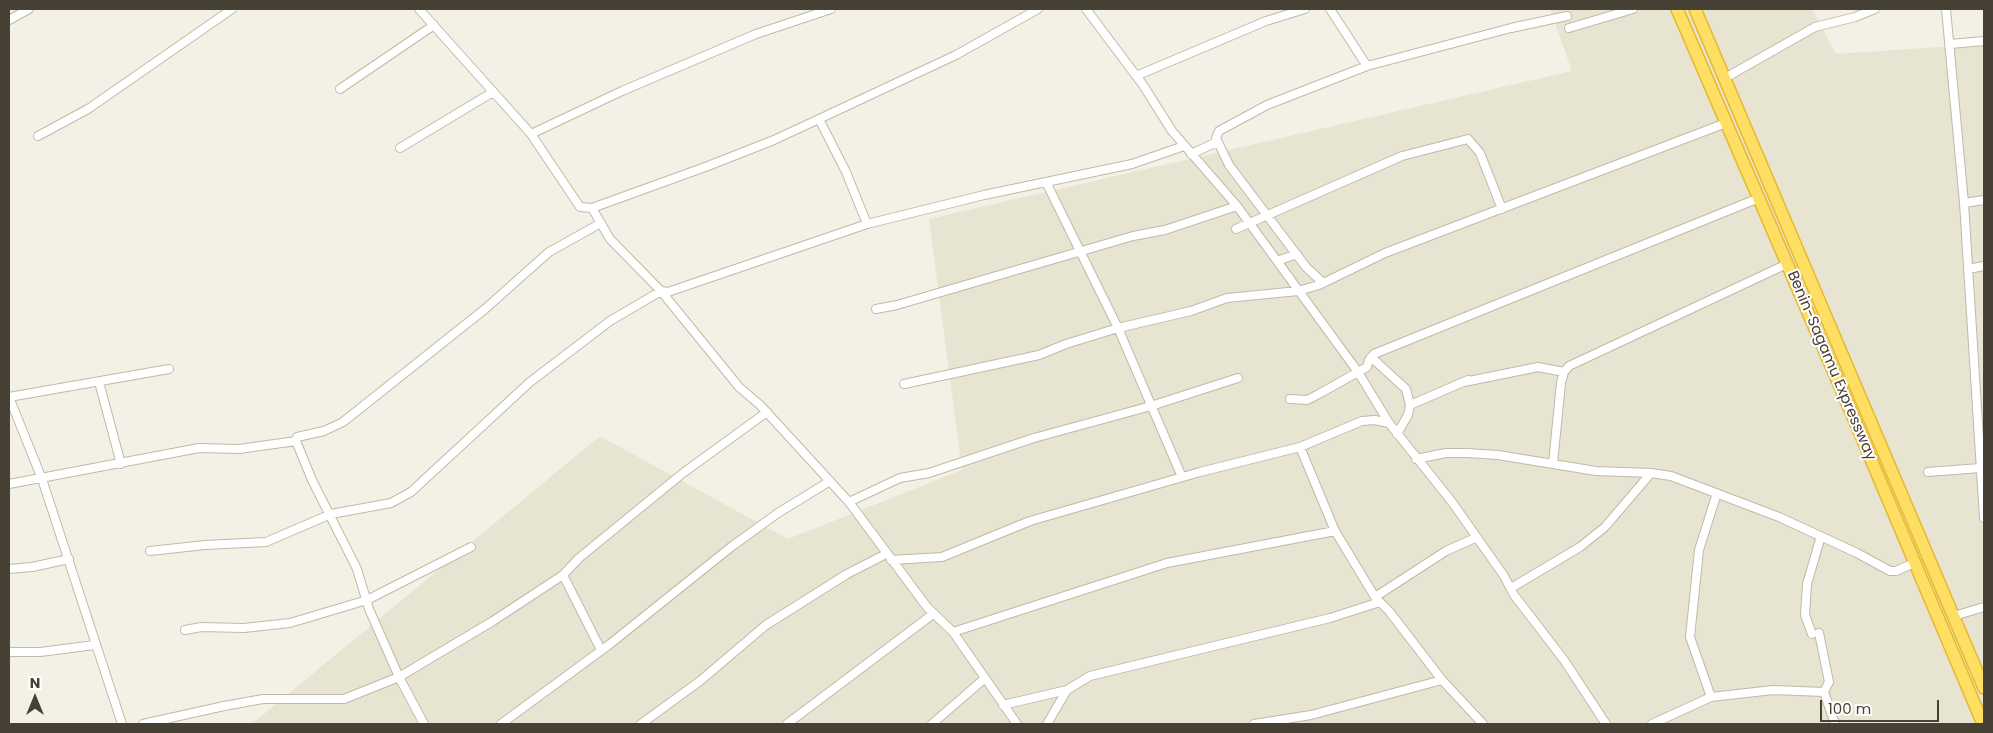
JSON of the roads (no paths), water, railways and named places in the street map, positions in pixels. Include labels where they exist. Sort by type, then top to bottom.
[{"type":"highway","name":"Benin-Sagamu Expressway","points":[[1677,9],[1788,264],[1982,724]]},
{"type":"highway","points":[[1695,9],[1984,688]]},
{"type":"street","points":[[9,20],[29,9]]},
{"type":"street","points":[[38,136],[88,109],[232,9]]},
{"type":"street","points":[[419,9],[531,134],[580,207],[592,208],[708,166],[820,119],[956,55],[1038,9]]},
{"type":"street","points":[[531,134],[622,91],[756,34],[831,9]]},
{"type":"street","points":[[1086,9],[1136,76],[1184,146],[1237,206],[1277,260],[1358,372],[1389,423],[1452,502],[1475,538],[1564,660],[1606,724]]},
{"type":"street","points":[[1136,76],[1266,21],[1305,9]]},
{"type":"street","points":[[1330,9],[1367,66]]},
{"type":"street","points":[[1569,28],[1633,9]]},
{"type":"street","points":[[1725,78],[1815,27],[1875,9]]},
{"type":"street","points":[[1946,9],[1964,203],[1984,518]]},
{"type":"street","points":[[1323,283],[1306,268],[1229,165],[1217,142],[1219,131],[1267,105],[1367,66],[1511,28],[1567,16]]},
{"type":"street","points":[[340,89],[434,26]]},
{"type":"street","points":[[1950,44],[1984,41]]},
{"type":"street","points":[[400,148],[493,92]]},
{"type":"street","points":[[820,119],[850,179],[867,224]]},
{"type":"street","points":[[904,384],[1039,355],[1066,344],[1118,328],[1191,311],[1227,298],[1298,291],[1323,283],[1385,253],[1726,123]]},
{"type":"street","points":[[1236,229],[1402,156],[1468,139],[1480,153],[1502,209]]},
{"type":"street","points":[[1191,154],[1217,142]]},
{"type":"street","points":[[150,551],[205,545],[266,542],[331,514],[391,503],[411,492],[530,382],[610,321],[661,291],[668,292],[867,224],[1132,164],[1184,146]]},
{"type":"street","points":[[1236,229],[1369,167]]},
{"type":"street","points":[[1046,182],[1078,251],[1118,328],[1182,477]]},
{"type":"street","points":[[1367,367],[1371,357],[1481,309],[1759,198]]},
{"type":"street","points":[[1964,203],[1984,200]]},
{"type":"street","points":[[876,309],[897,305],[1133,236],[1166,230],[1237,206]]},
{"type":"street","points":[[592,208],[610,238],[661,291],[739,388],[767,412],[848,502],[933,614],[953,632],[1016,724]]},
{"type":"street","points":[[1250,224],[1267,215]]},
{"type":"street","points":[[1236,229],[1267,215]]},
{"type":"street","points":[[9,484],[199,448],[239,449],[296,441],[297,437],[324,431],[342,422],[485,309],[549,252],[601,223]]},
{"type":"street","points":[[1277,260],[1297,254]]},
{"type":"street","points":[[1553,463],[1561,383],[1564,372],[1576,361],[1660,325],[1788,264]]},
{"type":"street","points":[[1968,269],[1984,266]]},
{"type":"street","points":[[1371,357],[1406,389],[1410,405],[1408,415],[1398,434]]},
{"type":"street","points":[[1290,399],[1302,400],[1318,395],[1367,367],[1379,364]]},
{"type":"street","points":[[1464,382],[1538,367],[1564,372]]},
{"type":"street","points":[[122,724],[42,479],[9,397],[99,382],[130,374],[169,369]]},
{"type":"street","points":[[1410,405],[1482,374]]},
{"type":"street","points":[[848,502],[900,478],[929,473],[1034,438],[1151,406],[1238,378]]},
{"type":"street","points":[[99,382],[121,464]]},
{"type":"street","points":[[143,724],[263,699],[344,699],[400,677],[494,621],[563,575],[579,558],[683,473],[767,412]]},
{"type":"street","points":[[642,724],[707,675],[766,625],[847,574],[888,557],[942,557],[1030,521],[1182,477],[1300,447],[1362,421],[1376,420],[1389,423]]},
{"type":"street","points":[[296,441],[312,480],[358,569],[367,600],[400,677],[424,724]]},
{"type":"street","points":[[1300,447],[1335,531],[1378,600],[1390,611],[1442,680],[1483,724]]},
{"type":"street","points":[[1416,459],[1446,453],[1467,453],[1553,463],[1596,471],[1651,473],[1671,476],[1822,536],[1890,571],[1896,571],[1914,563]]},
{"type":"street","points":[[1928,472],[1981,462]]},
{"type":"street","points":[[1511,588],[1580,547],[1605,527],[1651,473]]},
{"type":"street","points":[[501,724],[601,650],[731,547],[778,513],[830,481]]},
{"type":"street","points":[[1711,697],[1690,637],[1699,550],[1717,493]]},
{"type":"street","points":[[953,632],[1167,563],[1335,531]]},
{"type":"street","points":[[1822,536],[1807,584],[1805,615],[1816,634],[1829,682],[1824,692],[1835,724]]},
{"type":"street","points":[[1003,705],[1067,690],[1090,676],[1330,618],[1378,600],[1446,551],[1475,538]]},
{"type":"street","points":[[185,630],[201,627],[244,628],[290,623],[367,600],[471,547]]},
{"type":"street","points":[[9,569],[32,568],[69,559]]},
{"type":"street","points":[[563,575],[601,650]]},
{"type":"street","points":[[1954,616],[1984,607]]},
{"type":"street","points":[[787,724],[933,614]]},
{"type":"street","points":[[9,652],[40,652],[95,645]]},
{"type":"street","points":[[932,724],[984,679]]},
{"type":"street","points":[[1254,724],[1311,715],[1442,680]]},
{"type":"street","points":[[1048,724],[1067,690]]},
{"type":"street","points":[[1652,724],[1711,697],[1774,690],[1824,692]]}]
